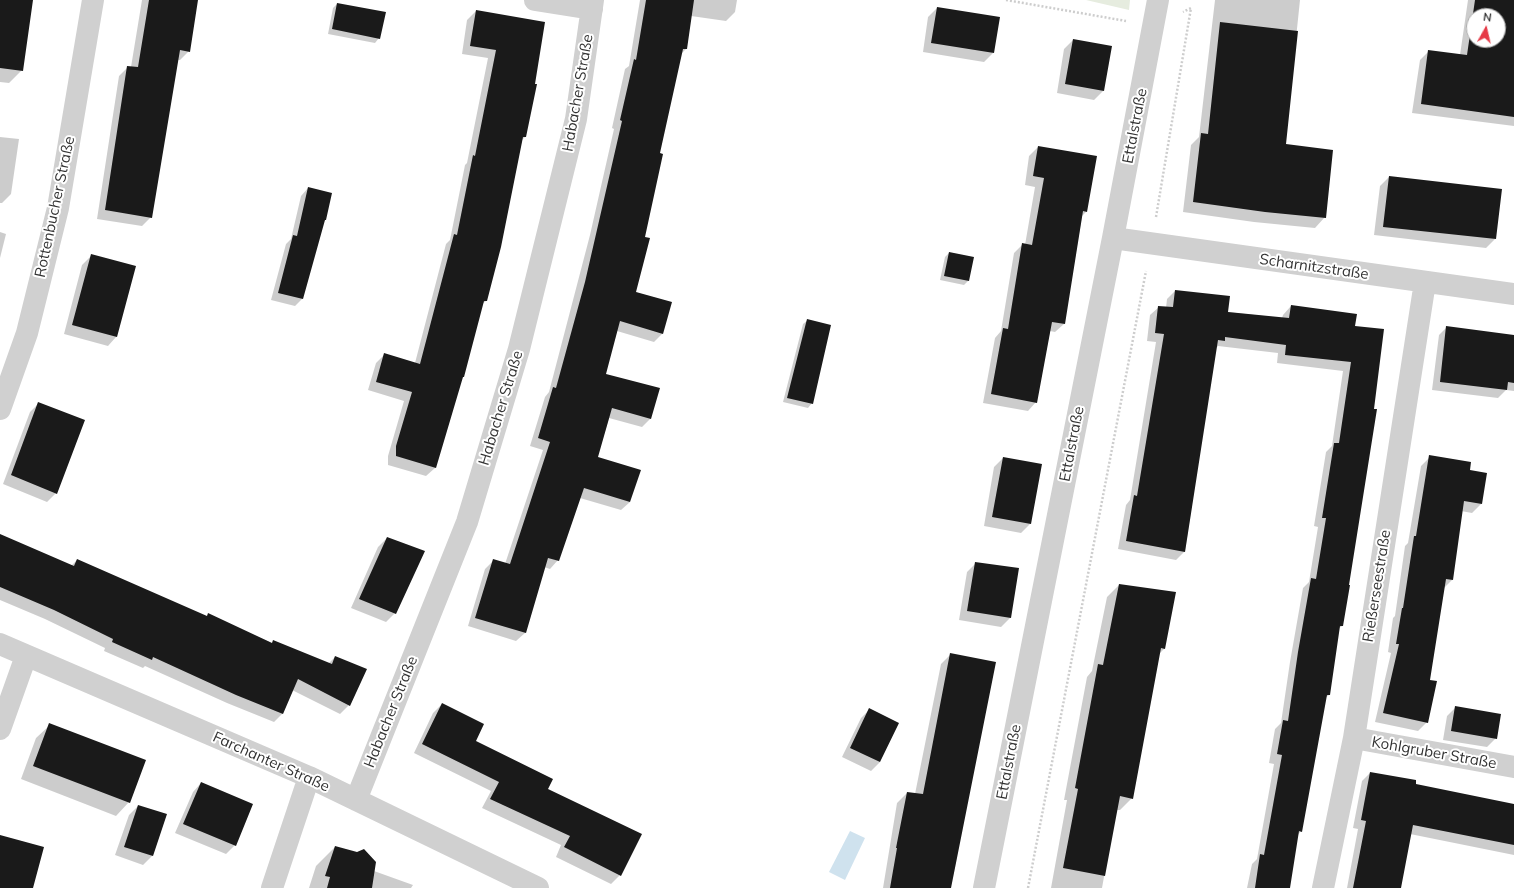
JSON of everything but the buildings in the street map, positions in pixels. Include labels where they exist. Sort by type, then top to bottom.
[{"type":"street","name":"Rottenbucher Straße","points":[[0,409],[27,333],[58,208],[93,0]]},
{"type":"street","points":[[535,0],[592,5]]},
{"type":"street","name":"Ettalstraße","points":[[984,888],[1113,238],[1158,0]]},
{"type":"street","name":"Habacher Straße","points":[[356,800],[467,522],[519,349],[576,119],[592,5]]},
{"type":"street","name":"Scharnitzstraße","points":[[1113,238],[1514,294]]},
{"type":"street","name":"Rießerseestraße","points":[[1323,888],[1354,738],[1425,282]]},
{"type":"street","name":"Farchanter Straße","points":[[0,644],[309,778],[538,888]]},
{"type":"street","points":[[0,729],[26,656]]},
{"type":"street","name":"Kohlgruber Straße","points":[[1354,738],[1514,767]]},
{"type":"street","points":[[272,888],[309,778]]},
{"type":"path","points":[[1006,0],[1154,26],[1191,8],[1151,244],[1028,888]]},
{"type":"shaded area","points":[[1086,0],[1130,0],[1129,10]]},
{"type":"water","points":[[850,831],[865,838],[845,880],[829,872]]}]
